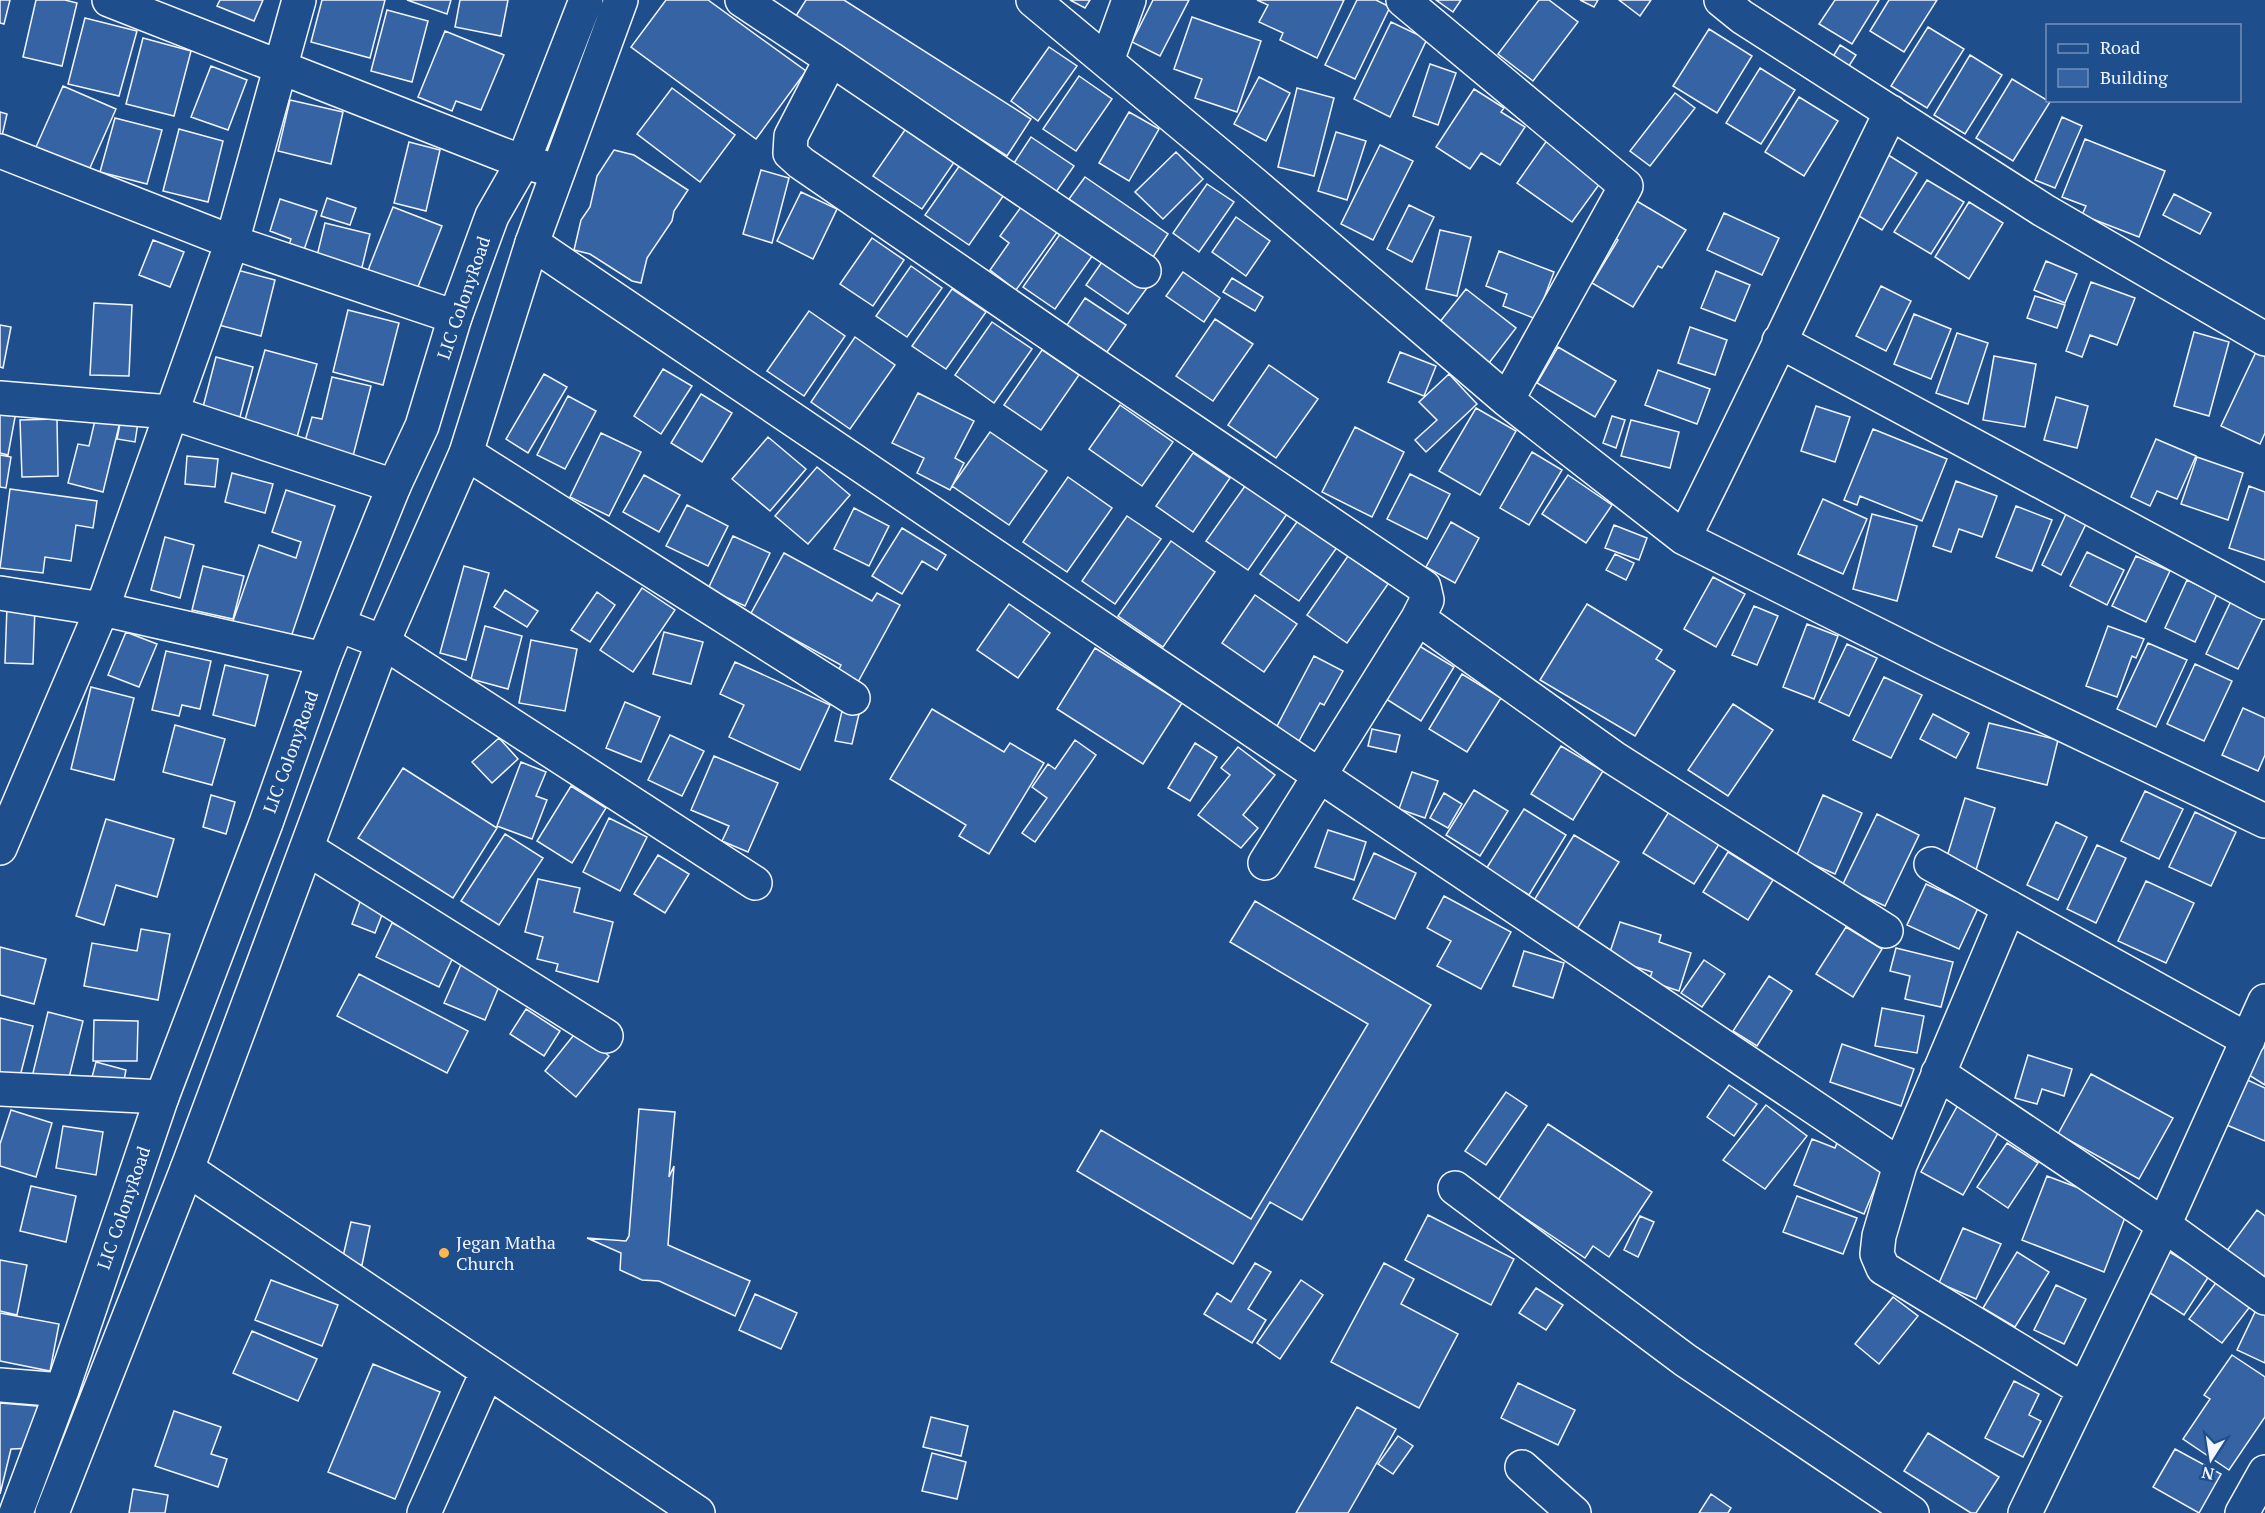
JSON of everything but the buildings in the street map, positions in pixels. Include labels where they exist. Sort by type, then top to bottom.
[{"type":"street","points":[[109,0],[523,162],[558,171]]},
{"type":"street","points":[[0,848],[102,609],[232,242],[299,0]]},
{"type":"street","name":"LIC ColonyRoad","points":[[16,1513],[62,1390],[162,1097],[266,823],[324,659],[394,486],[422,426],[456,317],[492,216],[523,162],[586,0]]},
{"type":"street","points":[[52,1513],[187,1169],[308,849],[383,642],[466,453],[532,243],[621,0]]},
{"type":"street","points":[[742,0],[1144,271]]},
{"type":"street","points":[[1034,0],[1507,400],[1684,538],[1932,662],[2265,821]]},
{"type":"street","points":[[1107,62],[1129,0]]},
{"type":"street","points":[[1403,0],[1626,186],[1507,400]]},
{"type":"street","points":[[1721,0],[1742,17],[2043,210],[2265,339]]},
{"type":"street","points":[[831,59],[791,136],[790,153],[801,163],[1072,350],[1424,587],[1427,600],[1418,618],[1265,863]]},
{"type":"street","points":[[1684,538],[1891,112]]},
{"type":"street","points":[[0,151],[232,242],[456,317]]},
{"type":"street","points":[[532,243],[1319,776],[1900,1165]]},
{"type":"street","points":[[1779,341],[2265,602]]},
{"type":"street","points":[[0,398],[170,412],[394,486]]},
{"type":"street","points":[[466,453],[853,698]]},
{"type":"street","points":[[0,593],[102,609],[324,659]]},
{"type":"street","points":[[1418,618],[1614,758],[1886,931]]},
{"type":"street","points":[[339,625],[383,642],[755,883]]},
{"type":"street","points":[[308,849],[606,1036]]},
{"type":"street","points":[[1931,864],[2248,1040]]},
{"type":"street","points":[[2009,907],[1900,1165],[1879,1236],[1877,1254],[1883,1268],[2084,1390]]},
{"type":"street","points":[[2025,1513],[2164,1225],[2265,1001]]},
{"type":"street","points":[[1938,1073],[2164,1225],[2265,1298]]},
{"type":"street","points":[[0,1089],[162,1097]]},
{"type":"street","points":[[187,1169],[698,1513]]},
{"type":"street","points":[[1455,1188],[1685,1360],[1912,1513]]},
{"type":"street","points":[[424,1513],[487,1372]]},
{"type":"street","points":[[0,1385],[62,1390]]},
{"type":"street","points":[[1522,1467],[1574,1513]]},
{"type":"street","points":[[2242,1513],[2265,1472]]},
{"type":"place","name":"Jegan Matha Church","points":[[444,1253]]}]
